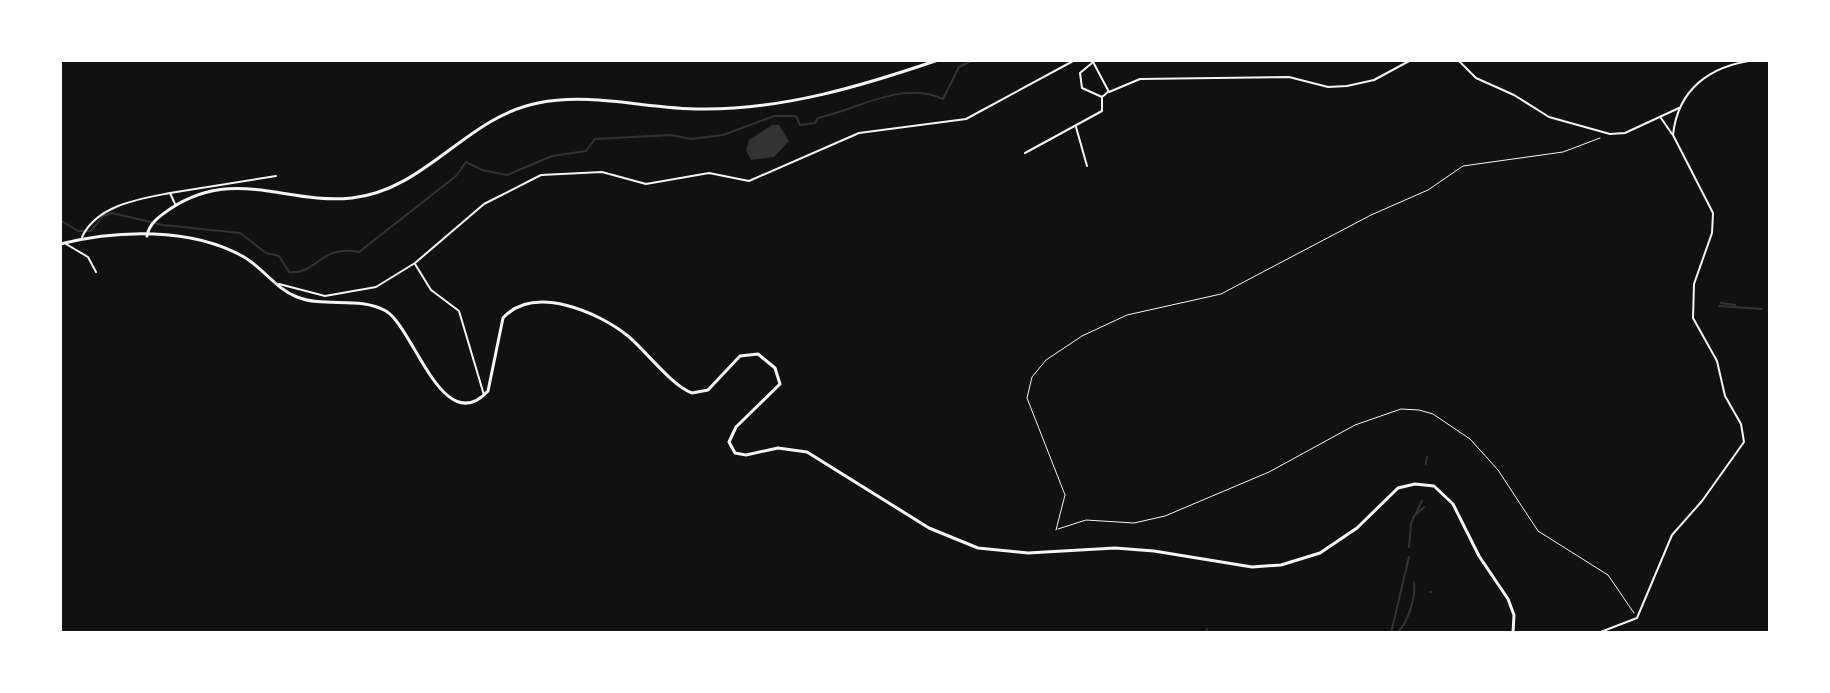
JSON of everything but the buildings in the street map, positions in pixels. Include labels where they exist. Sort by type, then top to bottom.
[{"type":"main road","points":[[147,233],[155,220],[176,205],[208,192],[235,187],[331,198],[372,194],[418,173],[488,121],[540,102],[593,100],[677,108],[742,108],[826,93],[938,60]]},
{"type":"main road","points":[[63,243],[83,236],[147,233],[221,245],[252,262],[277,284],[305,300],[369,305],[385,311],[402,326],[428,373],[447,396],[469,402],[484,395],[492,380],[500,322],[512,310],[531,303],[560,305],[610,324],[692,393],[708,390],[740,356],[758,354],[775,368],[780,384],[733,430],[729,442],[735,453],[746,455],[778,448],[807,452],[929,528],[1000,553],[1115,548],[1252,567],[1281,565],[1309,558],[1331,547],[1357,528],[1398,488],[1415,484],[1434,486],[1453,504],[1479,556],[1508,599],[1514,615],[1513,633]]},
{"type":"street","points":[[277,284],[304,293],[336,296],[376,287],[415,263],[484,204],[541,175],[602,172],[646,184],[709,173],[749,181],[859,133],[966,119],[1062,64],[1075,60]]},
{"type":"street","points":[[1102,97],[1140,79],[1282,77],[1328,87],[1347,86],[1374,80],[1411,60]]},
{"type":"street","points":[[1458,60],[1476,78],[1514,95],[1549,117],[1605,133],[1625,133],[1661,118],[1680,107],[1707,74],[1726,64],[1754,60]]},
{"type":"street","points":[[1102,97],[1084,91],[1079,82],[1080,73],[1093,61],[1109,92]]},
{"type":"street","points":[[1025,153],[1076,126],[1083,118],[1103,110],[1102,97]]},
{"type":"street","points":[[1673,135],[1680,107]]},
{"type":"street","points":[[1598,633],[1637,618],[1672,535],[1735,459],[1745,438],[1725,396],[1717,361],[1693,318],[1694,284],[1712,233],[1713,213],[1661,118]]},
{"type":"street","points":[[1076,126],[1087,166]]},
{"type":"street","points":[[83,236],[87,228],[105,212],[135,200],[276,176]]},
{"type":"street","points":[[170,193],[176,205]]},
{"type":"street","points":[[63,243],[88,257],[96,272]]},
{"type":"street","points":[[415,263],[431,290],[459,311],[484,395]]},
{"type":"path","points":[[1605,133],[1585,145],[1563,152],[1471,163],[1428,190],[1371,215],[1221,294],[1127,315],[1082,336],[1046,360],[1032,377],[1027,398],[1065,495],[1056,530],[1086,520],[1134,523],[1154,519],[1196,505],[1269,472],[1355,425],[1401,409],[1433,414],[1457,429],[1487,457],[1544,536],[1608,575],[1637,618]]},
{"type":"shaded area","points":[[772,125],[779,125],[789,141],[774,157],[751,160],[746,150],[749,140]]},
{"type":"waterway","points":[[60,220],[78,231],[91,231],[103,216],[112,213],[163,225],[240,233],[266,253],[279,256],[289,272],[299,272],[335,252],[359,252],[456,176],[466,162],[482,170],[507,175],[552,156],[586,151],[595,139],[671,135],[691,139],[723,135],[774,116],[796,116],[800,125],[815,123],[818,118],[896,94],[928,94],[943,99],[959,67],[973,60]]},
{"type":"waterway","points":[[1721,303],[1735,305]]},
{"type":"waterway","points":[[1719,306],[1762,309]]},
{"type":"waterway","points":[[1426,464],[1427,457]]},
{"type":"waterway","points":[[1409,547],[1411,523],[1422,501]]},
{"type":"waterway","points":[[1413,517],[1424,507]]},
{"type":"waterway","points":[[1391,633],[1409,557]]},
{"type":"waterway","points":[[1397,633],[1410,609],[1414,582]]},
{"type":"waterway","points":[[1206,633],[1207,629]]}]
